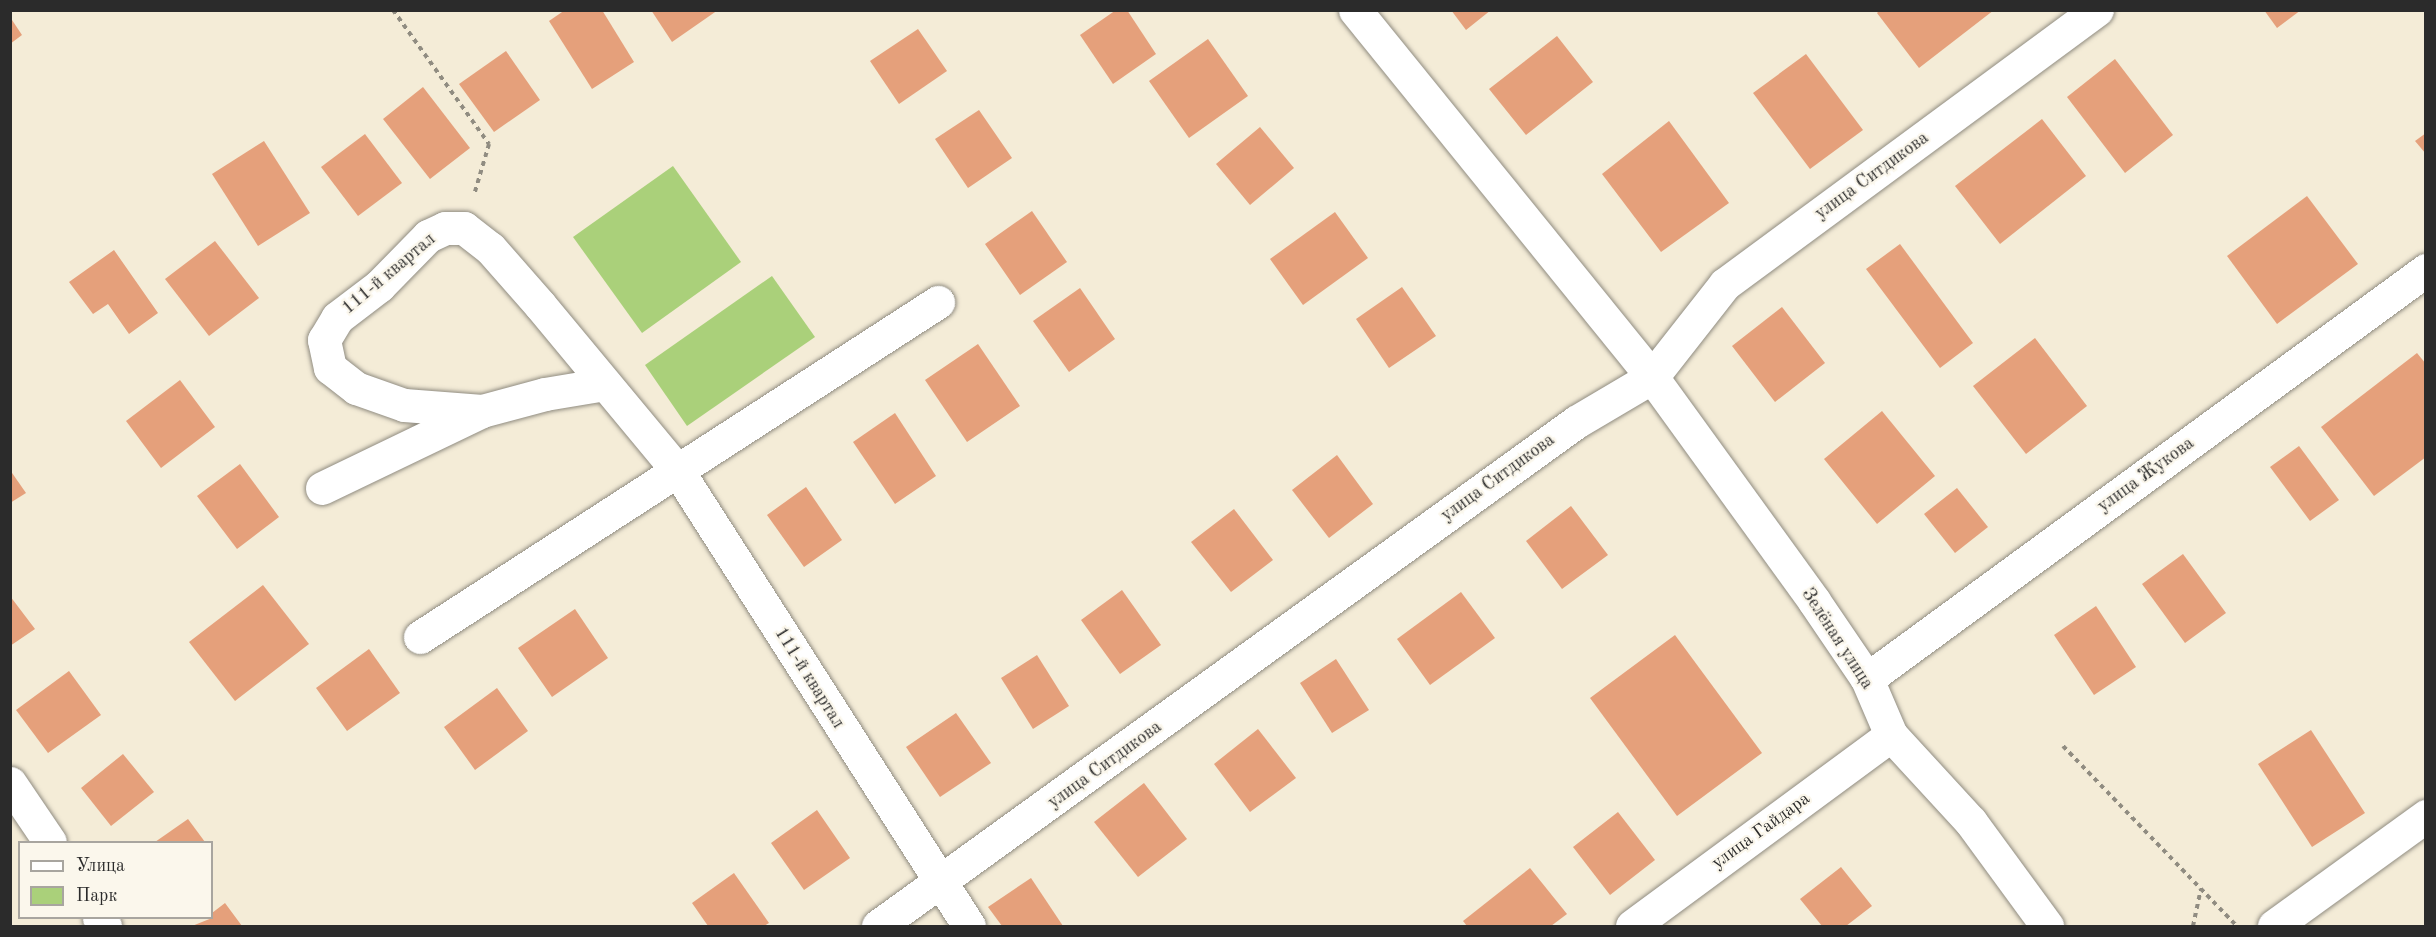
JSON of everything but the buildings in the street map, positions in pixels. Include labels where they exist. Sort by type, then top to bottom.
[{"type":"street","name":"Зелёная улица","points":[[1355,10],[1652,377],[1867,680],[1891,735],[1971,822],[2047,927]]},
{"type":"street","name":"улица Ситдикова","points":[[878,927],[1576,422],[1652,377],[1725,284],[2097,10]]},
{"type":"street","name":"111-й квартал","points":[[605,384],[544,394],[482,411],[404,405],[356,388],[330,368],[324,340],[337,318],[379,286],[428,236],[445,228],[464,228],[490,248],[605,384],[678,471],[939,885],[969,927]]},
{"type":"street","name":"улица Жукова","points":[[1867,680],[2426,270]]},
{"type":"street","points":[[420,636],[938,302]]},
{"type":"street","points":[[322,488],[482,411]]},
{"type":"street","name":"улица Гайдара","points":[[1632,927],[1891,735]]},
{"type":"street","points":[[10,783],[49,841]]},
{"type":"street","points":[[2274,927],[2426,816]]},
{"type":"path","points":[[393,10],[489,144],[464,228]]},
{"type":"path","points":[[2063,746],[2237,927]]},
{"type":"path","points":[[2193,927],[2201,890]]},
{"type":"green space","points":[[673,166],[741,262],[642,333],[573,237]]},
{"type":"green space","points":[[772,276],[815,337],[687,426],[645,365]]}]
